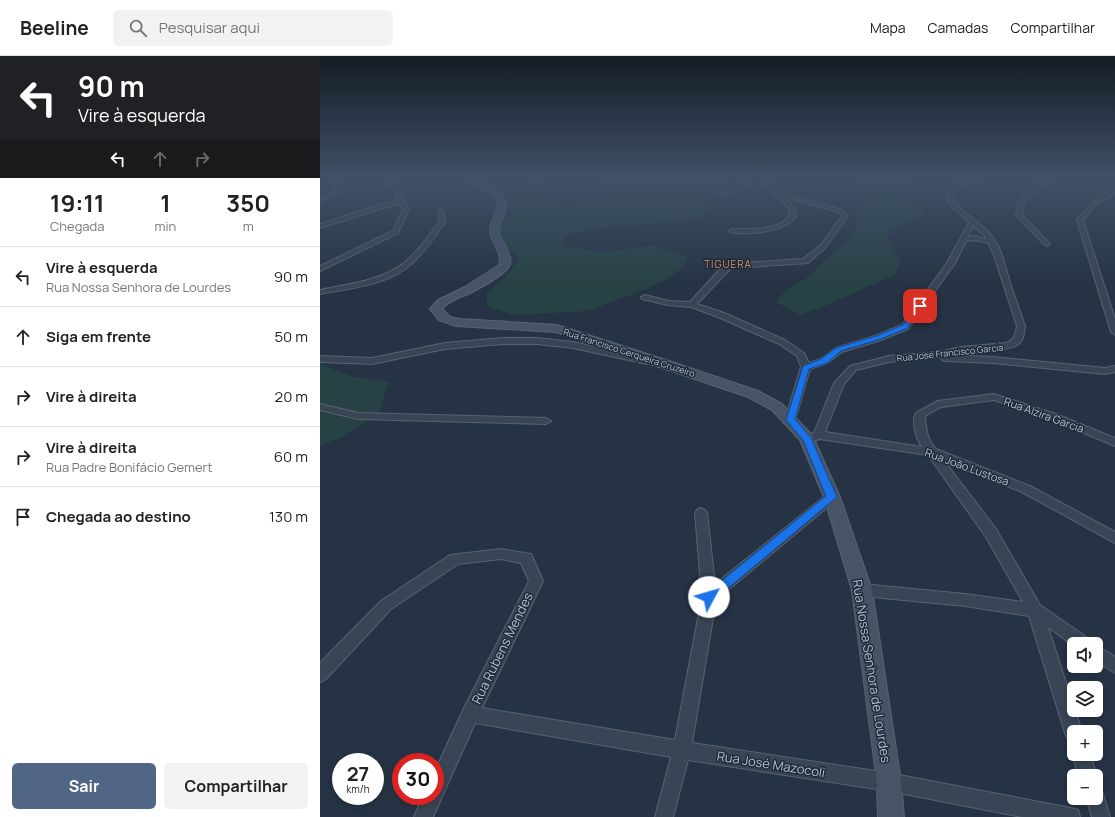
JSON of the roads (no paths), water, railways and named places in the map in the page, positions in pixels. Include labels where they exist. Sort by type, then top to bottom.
[{"type":"main road","name":"Rua Francisco Cerqueira Cruzeiro","points":[[501,215],[494,232],[497,242],[506,256],[504,267],[442,302],[436,309],[441,316],[449,321],[557,329],[753,394],[777,407],[790,420],[813,437]]},
{"type":"main road","name":"Rua Nossa Senhora de Lourdes","points":[[813,437],[862,590],[889,782],[892,817]]},
{"type":"street","points":[[320,226],[358,215]]},
{"type":"street","points":[[320,269],[396,232],[404,215]]},
{"type":"street","points":[[320,292],[391,274],[403,268],[431,238],[442,222],[441,215]]},
{"type":"street","points":[[732,231],[767,229],[790,222],[793,215]]},
{"type":"street","points":[[692,305],[726,268],[731,266],[805,261],[814,255],[828,241],[845,216],[844,215]]},
{"type":"street","name":"Rua José Francisco Garcia","points":[[813,437],[839,383],[853,368],[890,359],[1008,346],[1015,343],[1019,338],[1021,326],[998,255],[992,242],[982,229],[965,215]]},
{"type":"street","points":[[1019,215],[1047,244]]},
{"type":"street","points":[[1084,215],[1080,220],[1115,332]]},
{"type":"street","points":[[806,367],[824,361],[839,350],[878,338],[905,327],[951,263],[972,222]]},
{"type":"street","points":[[964,239],[974,238],[992,242]]},
{"type":"street","points":[[645,297],[668,303],[692,305],[721,315],[782,342],[801,355],[806,367],[790,420]]},
{"type":"street","points":[[320,359],[372,361],[445,346],[503,341],[537,341],[573,345],[667,365]]},
{"type":"street","points":[[912,357],[993,360],[1105,371],[1115,369]]},
{"type":"street","name":"Rua Alzira Garcia","points":[[932,452],[924,444],[920,427],[920,415],[938,404],[994,397],[1012,402],[1115,442]]},
{"type":"street","points":[[320,407],[358,416],[546,421]]},
{"type":"street","name":"Rua João Lustosa","points":[[813,437],[932,452],[1026,489],[1115,538]]},
{"type":"street","points":[[932,452],[991,533],[1035,610],[1071,725]]},
{"type":"street","points":[[709,597],[832,497]]},
{"type":"street","points":[[664,817],[682,750],[709,597],[702,513]]},
{"type":"street","name":"Rua Rubens Mendes","points":[[320,674],[386,605],[456,559],[501,554],[526,558],[536,580],[470,714],[444,772]]},
{"type":"street","points":[[862,590],[965,600],[1035,610],[1074,637]]},
{"type":"street","points":[[1103,657],[1115,666]]},
{"type":"street","name":"Rua José Mazocoli","points":[[470,714],[682,750],[889,782],[1071,817]]},
{"type":"street","points":[[424,817],[429,805]]},
{"type":"street","points":[[1097,805],[1101,817]]},
{"type":"district","name":"TIGUERA","points":[[728,264]]}]
